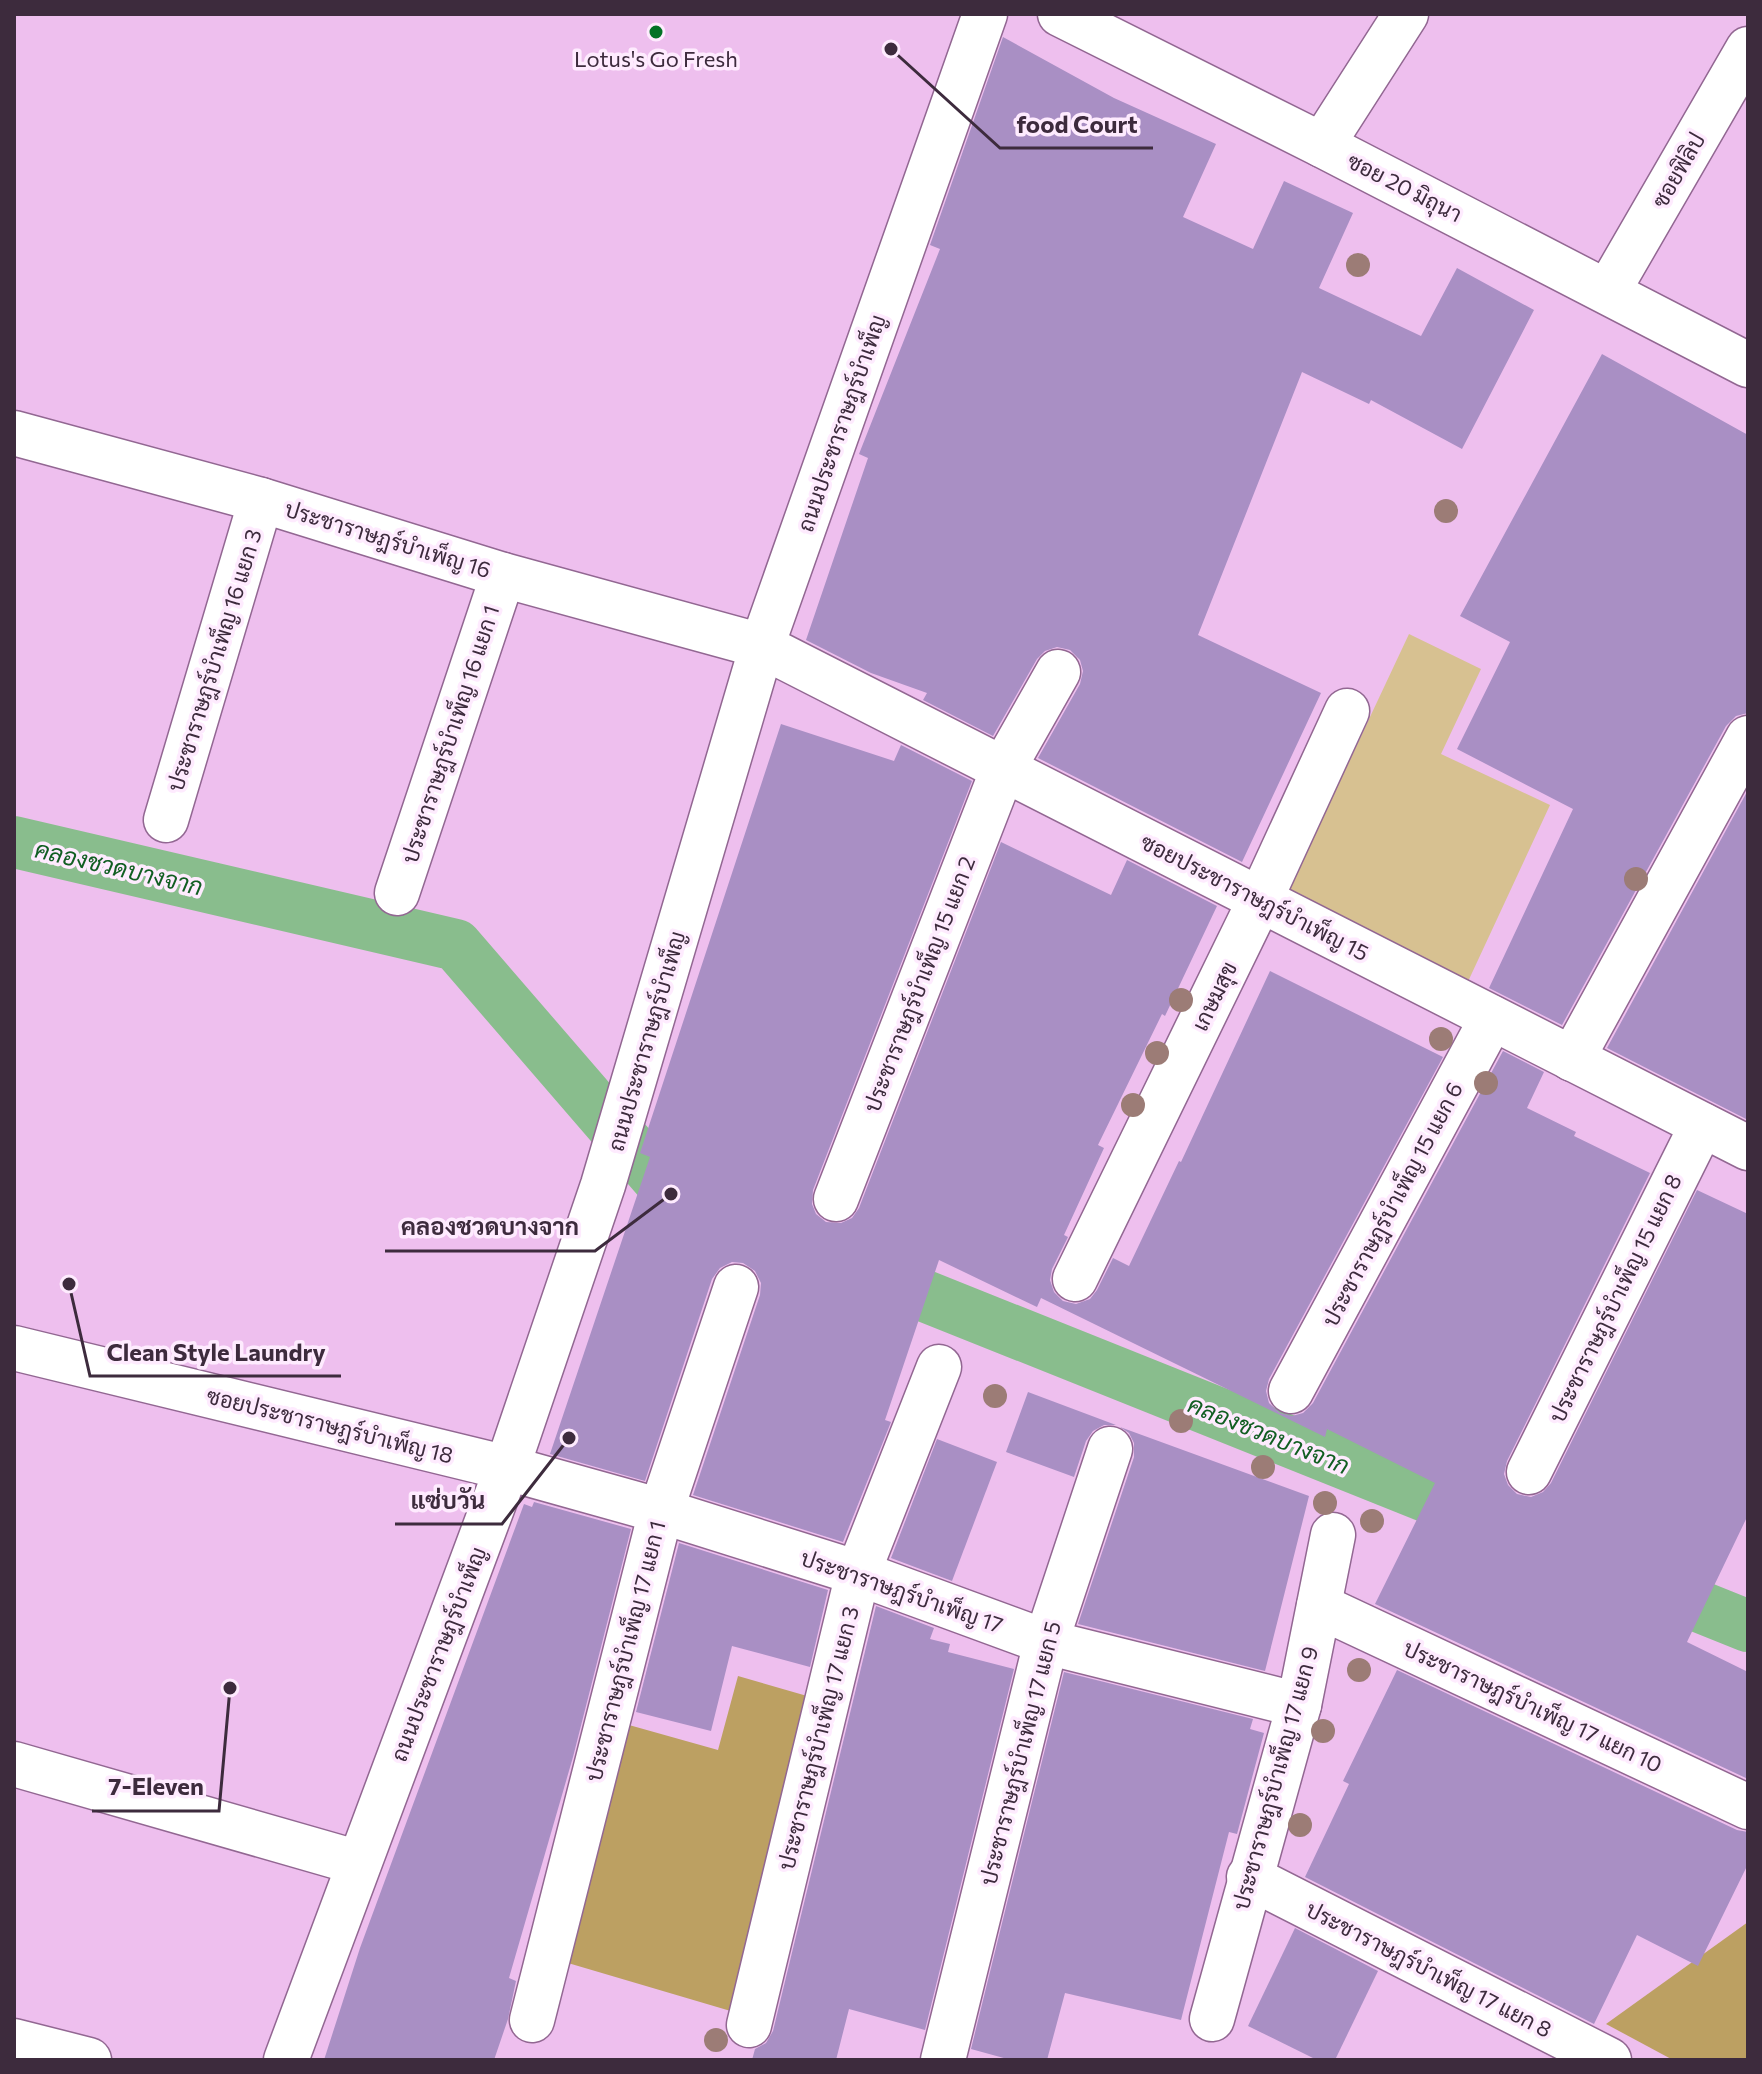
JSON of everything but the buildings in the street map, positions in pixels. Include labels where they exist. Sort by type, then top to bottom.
[{"type":"street","name":"ถนนประชาราษฎร์บำเพ็ญ","points":[[286,2060],[507,1468],[603,1185],[762,646],[985,14]]},
{"type":"street","name":"ซอย 20 มิถุนา","points":[[1060,14],[1748,365]]},
{"type":"street","points":[[1322,145],[1406,14]]},
{"type":"street","name":"ซอยฟิลิป","points":[[1608,291],[1748,49]]},
{"type":"street","name":"ประชาราษฎร์บำเพ็ญ 16","points":[[14,433],[261,500],[503,575],[762,646]]},
{"type":"street","name":"ประชาราษฎร์บำเพ็ญ 16 แยก 3","points":[[166,820],[261,500]]},
{"type":"street","name":"ประชาราษฎร์บำเพ็ญ 16 แยก 1","points":[[397,893],[503,575]]},
{"type":"street","name":"ซอยประชาราษฎร์บำเพ็ญ 15","points":[[762,646],[1748,1148]]},
{"type":"street","name":"ประชาราษฎร์บำเพ็ญ 15 แยก 2","points":[[836,1199],[1003,769],[1058,672]]},
{"type":"street","name":"เกษมสุข","points":[[1075,1279],[1260,900],[1347,711]]},
{"type":"street","points":[[1572,1059],[1748,738]]},
{"type":"street","name":"ประชาราษฎร์บำเพ็ญ 15 แยก 6","points":[[1291,1391],[1492,1018]]},
{"type":"street","name":"ประชาราษฎร์บำเพ็ญ 15 แยก 8","points":[[1529,1472],[1702,1125]]},
{"type":"street","name":"ประชาราษฎร์บำเพ็ญ 17 แยก 1","points":[[532,2020],[661,1511],[736,1287]]},
{"type":"street","name":"ซอยประชาราษฎร์บำเพ็ญ 18","points":[[14,1348],[507,1468]]},
{"type":"street","name":"ประชาราษฎร์บำเพ็ญ 17 แยก 3","points":[[749,2025],[858,1573],[939,1367]]},
{"type":"street","name":"ประชาราษฎร์บำเพ็ญ 17 แยก 5","points":[[943,2060],[1046,1642],[1110,1449]]},
{"type":"street","name":"ประชาราษฎร์บำเพ็ญ 17","points":[[507,1468],[661,1511],[858,1573],[1046,1642],[1299,1705]]},
{"type":"street","name":"ประชาราษฎร์บำเพ็ญ 17 แยก 9","points":[[1212,2019],[1299,1705],[1333,1535]]},
{"type":"street","name":"ประชาราษฎร์บำเพ็ญ 17 แยก 10","points":[[1319,1606],[1748,1807]]},
{"type":"street","points":[[14,1764],[359,1863]]},
{"type":"street","name":"ประชาราษฎร์บำเพ็ญ 17 แยก 8","points":[[1249,1877],[1609,2060]]},
{"type":"street","points":[[25,2049],[89,2060]]},
{"type":"shaded area","points":[[1409,634],[1481,669],[1441,754],[1550,805],[1465,988],[1283,902]]},
{"type":"shaded area","points":[[738,1676],[814,1698],[734,2012],[568,1963],[629,1725],[718,1750]]},
{"type":"shaded area","points":[[1748,1922],[1748,2060],[1673,2060],[1606,2024]]},
{"type":"waterway","name":"คลองชวดบางจาก","points":[[14,842],[456,945],[671,1194],[702,1206]]},
{"type":"waterway","name":"คลองชวดบางจาก","points":[[860,1270],[1493,1523]]},
{"type":"waterway","name":"คลองชวดบางจาก","points":[[1636,1581],[1748,1626]]},
{"type":"place","name":"Lotus's Go Fresh","points":[[656,32]]},
{"type":"place","name":"food Court","points":[[891,49]]},
{"type":"place","name":"คลองชวดบางจาก","points":[[671,1194]]},
{"type":"place","name":"Clean Style Laundry","points":[[69,1284]]},
{"type":"place","name":"แซ่บวัน","points":[[569,1438]]},
{"type":"place","name":"7-Eleven","points":[[230,1688]]}]
